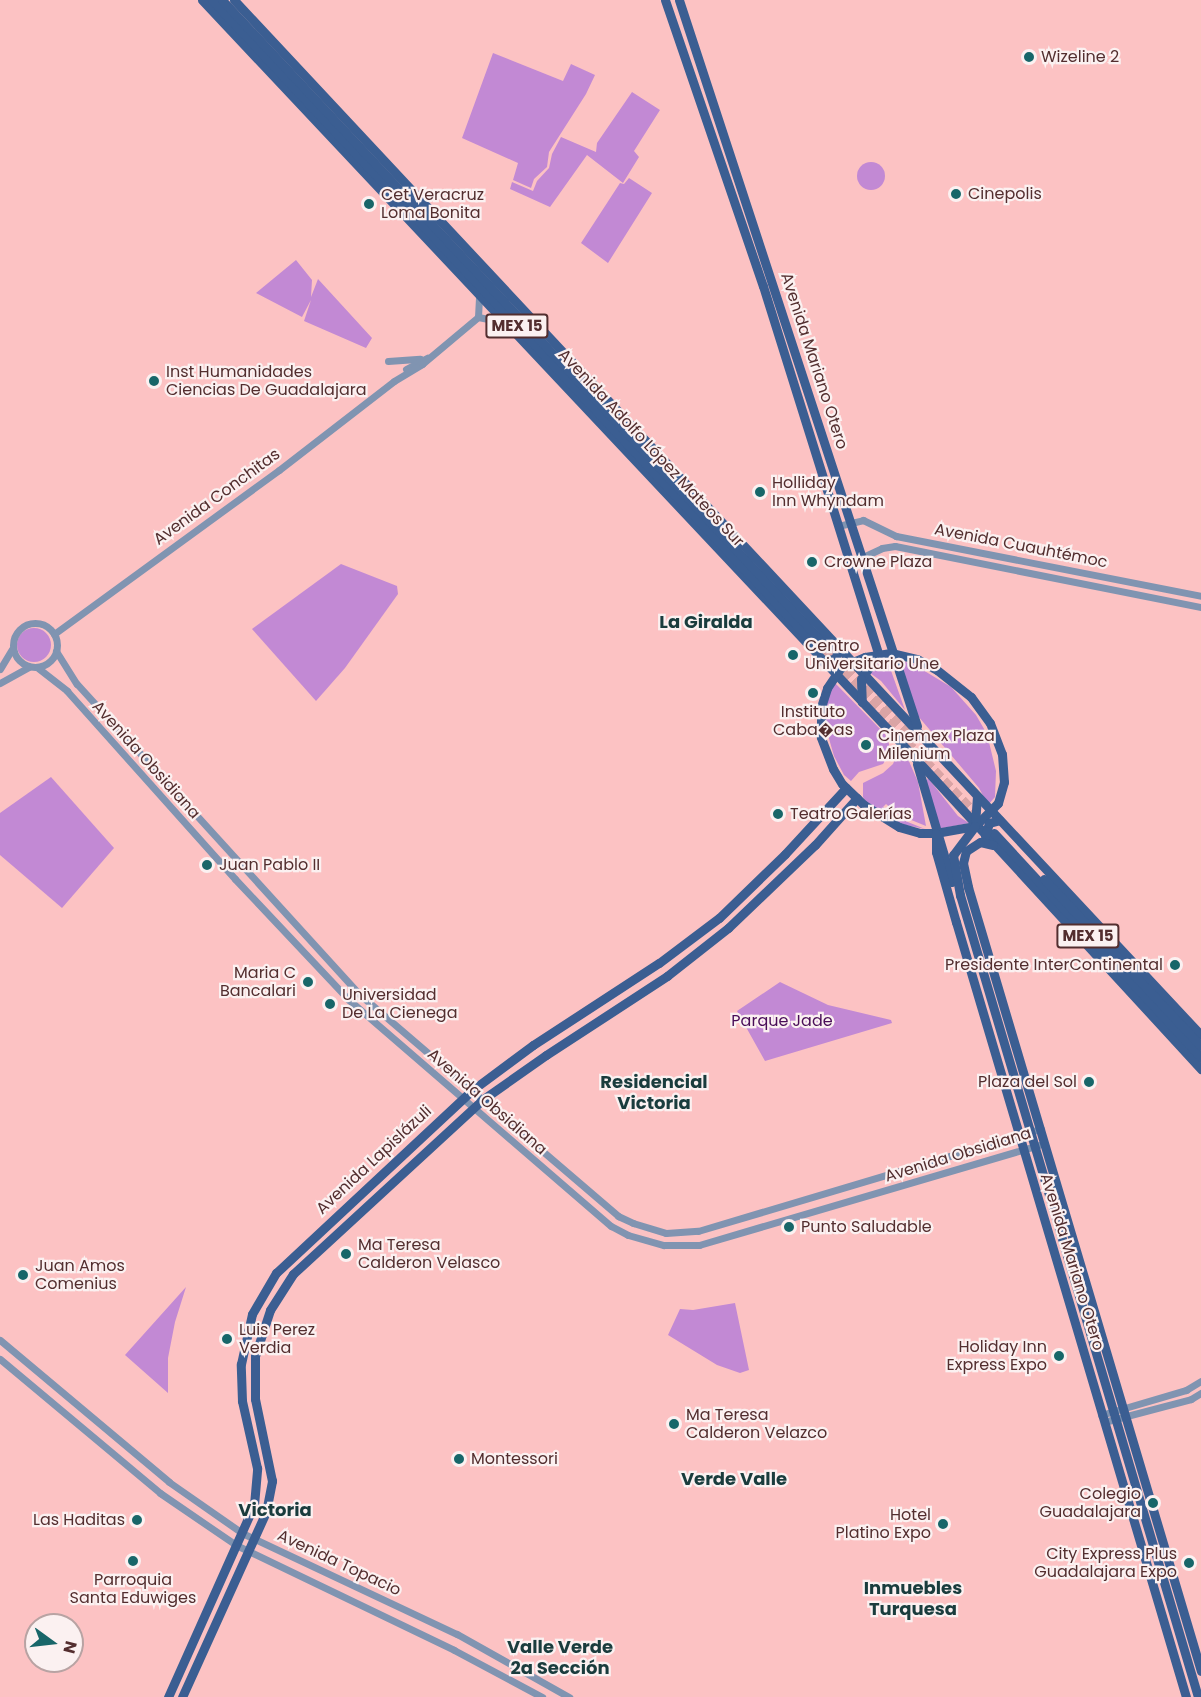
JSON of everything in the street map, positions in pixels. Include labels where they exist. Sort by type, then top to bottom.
[{"type":"main road","points":[[202,0],[576,399],[824,654],[835,675],[915,758],[975,826]]},
{"type":"main road","name":"Avenida Adolfo López Mateos Sur","points":[[212,0],[824,654]]},
{"type":"main road","name":"Avenida Adolfo López Mateos Sur","points":[[222,0],[682,492],[824,654]]},
{"type":"main road","points":[[234,0],[992,811],[995,846]]},
{"type":"main road","name":"Avenida Mariano Otero","points":[[666,0],[763,286],[878,654]]},
{"type":"main road","name":"Avenida Mariano Otero","points":[[680,0],[891,653],[919,731]]},
{"type":"main road","points":[[293,65],[308,91]]},
{"type":"main road","points":[[334,140],[360,158]]},
{"type":"main road","points":[[421,212],[432,213]]},
{"type":"main road","points":[[523,322],[547,335]]},
{"type":"main road","points":[[576,399],[608,423]]},
{"type":"main road","points":[[656,450],[682,492]]},
{"type":"main road","points":[[824,654],[836,658],[838,646]]},
{"type":"main road","points":[[968,887],[954,866],[955,850],[975,826],[992,811],[1002,793],[1004,769],[997,738],[987,718],[971,697],[937,669],[917,659],[891,653],[853,661],[835,675],[827,688],[821,707],[821,737],[832,769],[843,791],[879,817],[899,827],[920,833],[936,833],[975,826],[994,829],[1188,1033],[1201,1069]]},
{"type":"main road","points":[[863,703],[860,687],[863,673],[878,654]]},
{"type":"main road","name":"Avenida Mariano Otero","points":[[915,758],[952,882],[960,895]]},
{"type":"main road","name":"Avenida Lapislázuli","points":[[168,1697],[254,1505],[258,1478],[242,1401],[241,1364],[249,1325],[258,1302],[276,1273],[471,1091],[533,1045],[659,963],[719,918],[785,855],[843,791]]},
{"type":"main road","points":[[975,826],[977,796]]},
{"type":"main road","name":"Avenida Lapislázuli","points":[[182,1697],[266,1512],[272,1481],[253,1377],[258,1344],[270,1310],[302,1264],[482,1100],[546,1054],[667,976],[719,935],[815,845],[854,801]]},
{"type":"main road","name":"MEX 15","points":[[994,829],[1201,1046]]},
{"type":"main road","name":"Avenida Mariano Otero","points":[[936,833],[936,852],[960,936],[1186,1697]]},
{"type":"main road","points":[[968,887],[963,863],[966,851],[980,842],[995,846],[1188,1033],[1201,1035]]},
{"type":"main road","name":"Avenida Mariano Otero","points":[[954,866],[982,976],[1198,1697]]},
{"type":"main road","name":"Avenida Mariano Otero","points":[[968,887],[1201,1671]]},
{"type":"main road","points":[[960,936],[982,976]]},
{"type":"main road","points":[[971,937],[985,945]]},
{"type":"main road","name":"MEX 15","points":[[1188,1033],[1201,1057]]},
{"type":"main road","points":[[1001,1077],[1006,1054]]},
{"type":"main road","points":[[1070,1309],[1078,1296]]},
{"type":"main road","points":[[1113,1455],[1130,1471]]},
{"type":"street","points":[[479,295],[478,317],[504,322]]},
{"type":"street","name":"Avenida Conchitas","points":[[54,634],[279,470],[478,317]]},
{"type":"street","points":[[388,361],[423,359]]},
{"type":"street","name":"Avenida Conchitas","points":[[397,380],[404,370],[423,359]]},
{"type":"street","name":"Avenida Cuauhtémoc","points":[[838,526],[863,520],[896,536],[1201,596]]},
{"type":"street","name":"Avenida Cuauhtémoc","points":[[850,563],[862,560],[882,548],[895,546],[1201,607]]},
{"type":"street","points":[[0,669],[12,649],[15,634],[26,624],[39,623],[54,634],[57,651],[50,662],[38,668],[29,667],[15,657],[12,649]]},
{"type":"street","name":"Avenida Obsidiana","points":[[57,651],[77,684],[358,993],[618,1216],[666,1233],[686,1233],[712,1228],[1041,1129]]},
{"type":"street","points":[[0,683],[29,667]]},
{"type":"street","name":"Avenida Obsidiana","points":[[38,668],[67,691],[309,960],[349,1000],[611,1226],[646,1242],[683,1247],[716,1241],[1045,1144]]},
{"type":"street","name":"Avenida Topacio","points":[[0,1340],[169,1482],[242,1533],[457,1634],[569,1697]]},
{"type":"street","name":"Avenida Topacio","points":[[0,1359],[160,1493],[237,1545],[454,1650],[542,1697]]},
{"type":"street","points":[[1102,1419],[1186,1390],[1201,1381]]},
{"type":"street","points":[[1125,1412],[1191,1399],[1201,1393]]},
{"type":"green space","points":[[493,53],[563,81],[571,64],[595,75],[586,94],[549,152],[547,167],[534,179],[531,188],[513,180],[518,163],[462,138]]},
{"type":"green space","points":[[632,92],[660,110],[634,151],[639,157],[623,183],[587,155],[550,207],[510,189],[512,182],[533,191],[537,181],[549,168],[552,154],[561,137],[596,152],[597,143]]},
{"type":"green space","points":[[871,162],[881,166],[885,176],[881,186],[871,190],[861,186],[857,176],[861,166]]},
{"type":"green space","points":[[629,178],[652,193],[608,263],[581,243],[620,183],[624,184]]},
{"type":"green space","points":[[296,260],[312,280],[311,297],[318,279],[372,338],[366,348],[304,321],[311,300],[302,317],[256,293]]},
{"type":"green space","points":[[341,564],[397,586],[398,594],[345,668],[316,701],[252,629]]},
{"type":"green space","points":[[34,628],[46,633],[51,645],[46,657],[34,662],[22,657],[17,645],[22,633]]},
{"type":"green space","points":[[898,660],[913,664],[951,687],[976,715],[987,734],[996,771],[995,797],[988,805],[979,788],[918,716]]},
{"type":"green space","points":[[887,662],[905,710],[881,681],[870,673],[880,663]]},
{"type":"green space","points":[[835,683],[885,734],[889,744],[888,757],[883,764],[859,772],[851,781],[844,775],[834,756],[825,725],[824,710],[828,693]]},
{"type":"green space","points":[[899,750],[908,759],[918,782],[926,826],[899,815],[886,804],[883,807],[898,818],[925,829],[901,824],[868,805],[863,797],[863,783],[883,773],[893,764]]},
{"type":"green space","points":[[51,777],[114,848],[62,908],[0,855],[0,813]]},
{"type":"green space","points":[[928,778],[958,816],[969,823],[938,829],[926,782]]},
{"type":"green space","name":"Parque Jade","points":[[780,982],[828,1005],[891,1020],[892,1023],[765,1061],[737,1011]]},
{"type":"green space","points":[[186,1287],[175,1322],[168,1358],[168,1393],[125,1355]]},
{"type":"green space","points":[[735,1303],[749,1370],[740,1373],[717,1365],[668,1335],[680,1309],[693,1310]]},
{"type":"tunnel","points":[[828,648],[912,737]]},
{"type":"tunnel","points":[[823,653],[978,816]]},
{"type":"place","name":"Wizeline 2","points":[[1029,57]]},
{"type":"place","name":"Cinepolis","points":[[956,194]]},
{"type":"place","name":"Cet Veracruz Loma Bonita","points":[[369,204]]},
{"type":"place","name":"Inst Humanidades Ciencias De Guadalajara","points":[[154,381]]},
{"type":"place","name":"Holliday Inn Whyndam","points":[[760,492]]},
{"type":"place","name":"Crowne Plaza","points":[[812,562]]},
{"type":"place","name":"Centro Universitario Une","points":[[793,655]]},
{"type":"place","name":"Instituto Caba�as","points":[[813,693]]},
{"type":"place","name":"Cinemex Plaza Milenium","points":[[866,745]]},
{"type":"place","name":"Teatro Galerías","points":[[778,814]]},
{"type":"place","name":"Juan Pablo II","points":[[207,865]]},
{"type":"place","name":"Presidente InterContinental","points":[[1175,965]]},
{"type":"place","name":"Maria C Bancalari","points":[[308,982]]},
{"type":"place","name":"Universidad De La Cienega","points":[[330,1004]]},
{"type":"place","name":"Plaza del Sol","points":[[1089,1082]]},
{"type":"place","name":"Punto Saludable","points":[[789,1227]]},
{"type":"place","name":"Ma Teresa Calderon Velasco","points":[[346,1254]]},
{"type":"place","name":"Juan Amos Comenius","points":[[23,1275]]},
{"type":"place","name":"Luis Perez Verdia","points":[[227,1339]]},
{"type":"place","name":"Holiday Inn Express Expo","points":[[1059,1356]]},
{"type":"place","name":"Ma Teresa Calderon Velazco","points":[[674,1424]]},
{"type":"place","name":"Montessori","points":[[459,1459]]},
{"type":"place","name":"Colegio Guadalajara","points":[[1153,1503]]},
{"type":"place","name":"Las Haditas","points":[[137,1520]]},
{"type":"place","name":"Hotel Platino Expo","points":[[943,1524]]},
{"type":"place","name":"Parroquia Santa Eduwiges","points":[[133,1561]]},
{"type":"place","name":"City Express Plus Guadalajara Expo","points":[[1189,1563]]},
{"type":"district","name":"La Giralda","points":[[706,622]]},
{"type":"district","name":"Residencial Victoria","points":[[654,1093]]},
{"type":"district","name":"Verde Valle","points":[[734,1479]]},
{"type":"district","name":"Victoria","points":[[275,1510]]},
{"type":"district","name":"Inmuebles Turquesa","points":[[913,1599]]},
{"type":"district","name":"Valle Verde 2a Sección","points":[[560,1658]]}]
